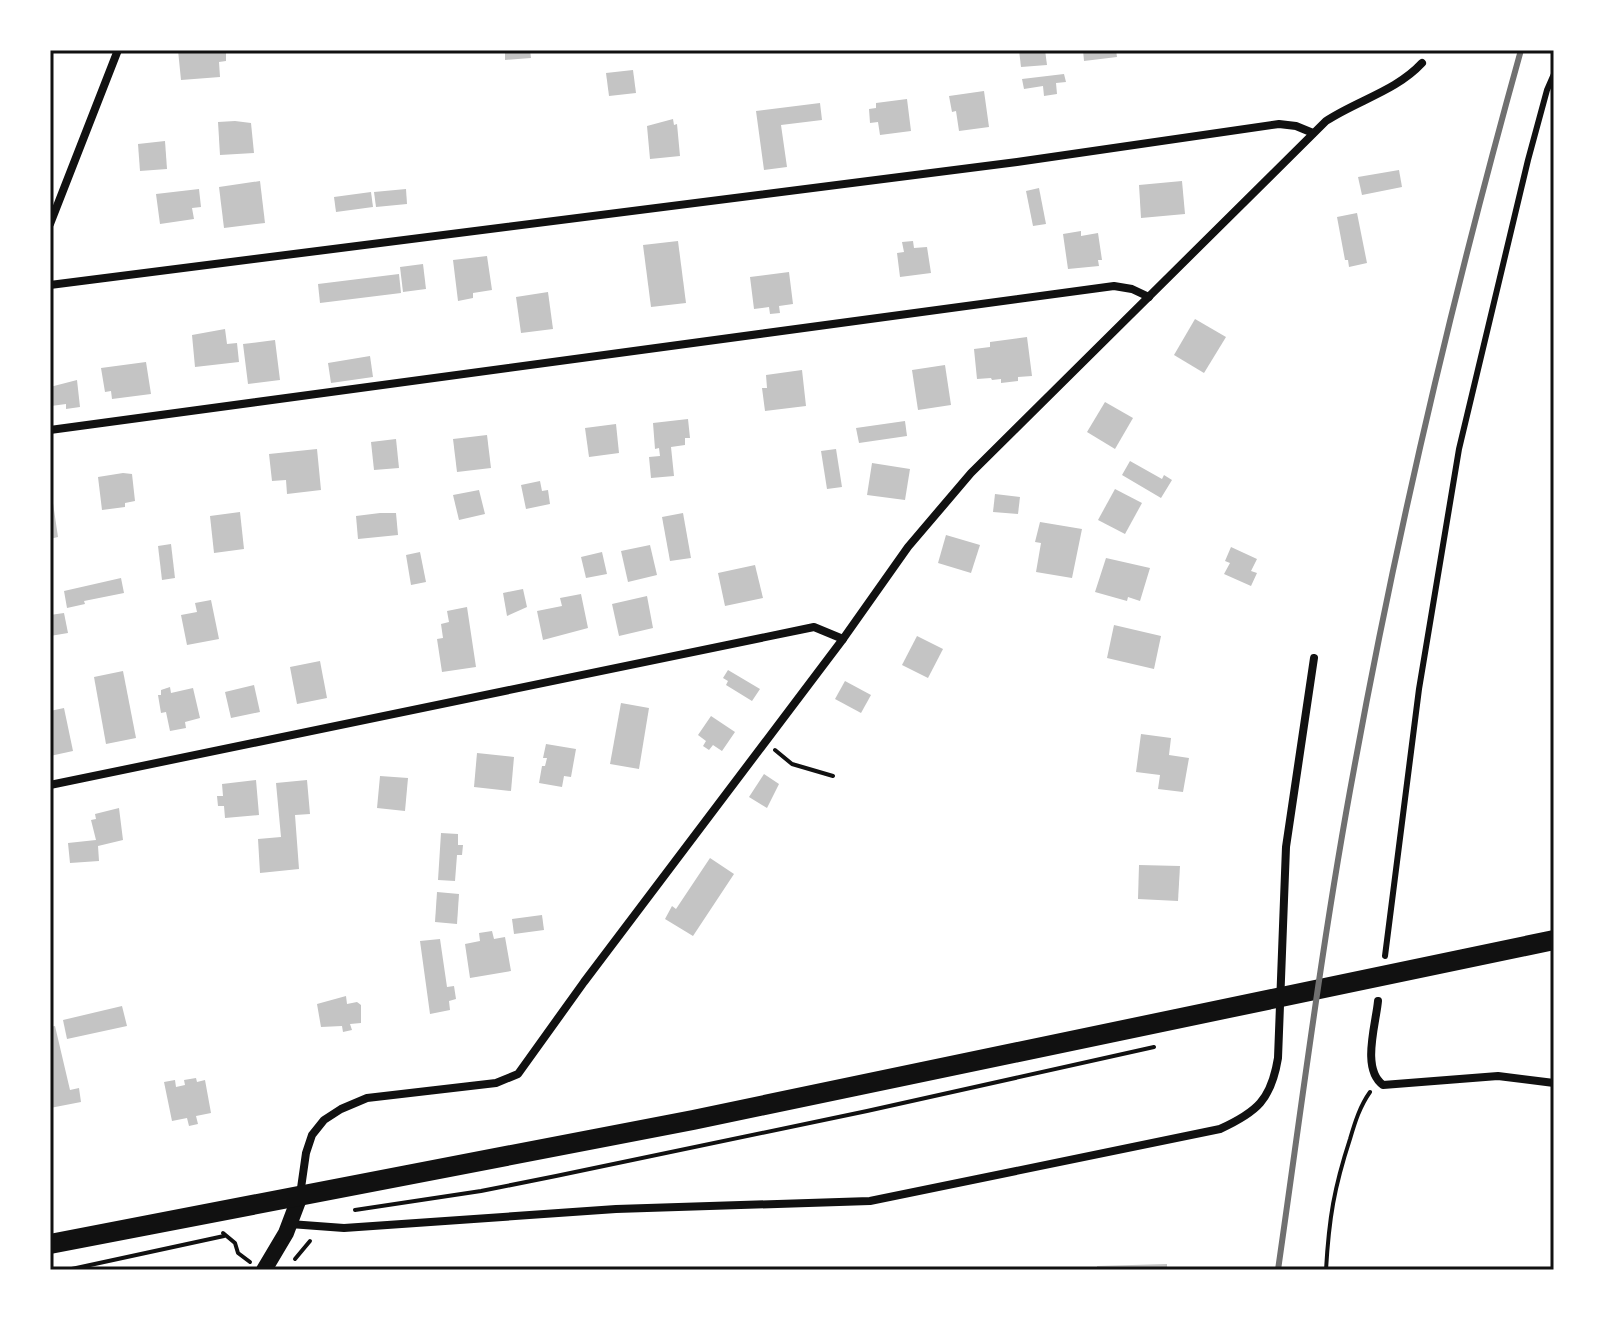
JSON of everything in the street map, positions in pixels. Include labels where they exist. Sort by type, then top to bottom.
[{"type":"highway","points":[[52,1244],[693,1120],[1554,940]]},
{"type":"main road","points":[[258,1266],[290,1224],[300,1196]]},
{"type":"street","points":[[50,224],[118,50]]},
{"type":"street","points":[[300,1196],[308,1145],[317,1127],[332,1114],[367,1098],[496,1083],[518,1074],[843,639],[908,547],[971,473],[1313,133],[1340,112],[1408,78],[1422,63]]},
{"type":"street","points":[[50,285],[1017,162],[1279,124],[1296,126],[1313,133]]},
{"type":"street","points":[[50,430],[1114,286],[1132,289],[1149,297]]},
{"type":"street","points":[[50,785],[814,627],[843,639]]},
{"type":"street","points":[[290,1224],[344,1228],[616,1209],[870,1201],[1220,1129],[1247,1116],[1263,1102],[1274,1080],[1278,1058],[1286,847],[1314,658]]},
{"type":"street","points":[[1378,1001],[1373,1073],[1383,1085],[1498,1076],[1554,1083]]},
{"type":"lane","points":[[1385,956],[1409,759],[1459,449],[1528,160],[1554,74]]},
{"type":"path","points":[[777,751],[792,764],[833,776]]},
{"type":"path","points":[[293,1261],[322,1227],[338,1215],[351,1211],[556,1176],[867,1111],[1159,1045]]},
{"type":"path","points":[[1326,1270],[1328,1221],[1336,1183],[1358,1112],[1376,1080]]},
{"type":"path","points":[[67,1270],[223,1232],[235,1243],[238,1253],[258,1266]]},
{"type":"building","points":[[178,50],[226,50],[226,61],[219,62],[220,77],[181,80]]},
{"type":"building","points":[[505,50],[530,50],[531,58],[505,60]]},
{"type":"building","points":[[1019,50],[1045,50],[1047,65],[1021,67]]},
{"type":"building","points":[[1083,50],[1116,50],[1117,57],[1084,61]]},
{"type":"building","points":[[633,70],[636,93],[609,96],[606,73]]},
{"type":"building","points":[[1064,74],[1066,82],[1056,83],[1057,94],[1044,96],[1043,86],[1024,89],[1022,79]]},
{"type":"building","points":[[984,91],[989,127],[959,131],[956,111],[952,112],[949,96]]},
{"type":"building","points":[[907,99],[911,131],[880,135],[878,122],[870,123],[869,109],[876,108],[876,103]]},
{"type":"building","points":[[820,103],[822,120],[781,125],[787,167],[764,170],[756,111]]},
{"type":"building","points":[[673,119],[674,125],[677,124],[680,156],[650,159],[647,126]]},
{"type":"building","points":[[218,122],[251,123],[254,153],[220,155]]},
{"type":"building","points":[[165,141],[167,169],[140,171],[138,144]]},
{"type":"building","points":[[1399,170],[1402,187],[1362,195],[1358,177]]},
{"type":"building","points":[[260,181],[265,223],[224,228],[219,187]]},
{"type":"building","points":[[1182,181],[1185,214],[1141,218],[1139,185]]},
{"type":"building","points":[[1039,188],[1046,224],[1033,226],[1026,191]]},
{"type":"building","points":[[199,189],[201,207],[192,208],[194,219],[160,224],[156,194]]},
{"type":"building","points":[[406,189],[407,204],[376,207],[374,192]]},
{"type":"building","points":[[371,192],[373,207],[336,212],[334,197]]},
{"type":"building","points":[[1357,213],[1367,263],[1349,267],[1337,217]]},
{"type":"building","points":[[1081,231],[1081,236],[1098,233],[1102,260],[1098,260],[1099,266],[1068,269],[1063,234]]},
{"type":"building","points":[[678,241],[686,303],[651,307],[643,245]]},
{"type":"building","points":[[913,241],[914,248],[927,247],[931,273],[900,277],[897,253],[904,252],[902,242]]},
{"type":"building","points":[[487,256],[492,290],[473,293],[473,298],[458,301],[453,260]]},
{"type":"building","points":[[423,264],[426,289],[403,292],[400,267]]},
{"type":"building","points":[[789,272],[793,304],[779,306],[780,313],[770,314],[769,307],[754,309],[750,277]]},
{"type":"building","points":[[399,274],[401,293],[320,303],[318,284]]},
{"type":"building","points":[[548,292],[553,329],[521,333],[516,297]]},
{"type":"building","points":[[1195,319],[1226,337],[1204,373],[1174,355]]},
{"type":"building","points":[[225,329],[227,344],[237,343],[239,362],[195,367],[192,335]]},
{"type":"building","points":[[1027,337],[1032,376],[1001,383],[1001,379],[977,379],[974,349],[990,347],[990,342]]},
{"type":"building","points":[[275,340],[280,380],[248,384],[243,344]]},
{"type":"building","points":[[370,356],[373,377],[331,383],[328,363]]},
{"type":"building","points":[[146,362],[151,394],[112,399],[111,391],[105,392],[101,368]]},
{"type":"building","points":[[945,365],[951,405],[918,410],[912,370]]},
{"type":"building","points":[[802,370],[806,406],[765,411],[762,388],[767,388],[766,375]]},
{"type":"building","points":[[77,380],[80,407],[66,409],[66,404],[51,406],[50,387]]},
{"type":"building","points":[[1105,402],[1133,418],[1115,449],[1087,432]]},
{"type":"building","points":[[688,419],[690,438],[685,438],[685,445],[671,447],[674,476],[651,478],[649,457],[660,456],[659,448],[655,449],[653,423]]},
{"type":"building","points":[[905,421],[907,436],[859,443],[856,428]]},
{"type":"building","points":[[616,424],[619,453],[589,457],[585,428]]},
{"type":"building","points":[[487,435],[491,468],[457,472],[453,439]]},
{"type":"building","points":[[396,439],[399,468],[374,470],[371,442]]},
{"type":"building","points":[[317,449],[321,490],[287,494],[286,480],[272,481],[269,454]]},
{"type":"building","points":[[836,449],[842,487],[827,489],[821,451]]},
{"type":"building","points":[[1130,461],[1162,479],[1164,475],[1172,480],[1161,498],[1122,475]]},
{"type":"building","points":[[872,463],[910,469],[905,500],[867,495]]},
{"type":"building","points":[[132,474],[135,501],[125,503],[125,507],[102,510],[98,477]]},
{"type":"building","points":[[540,481],[542,491],[548,490],[550,504],[526,509],[521,485]]},
{"type":"building","points":[[1115,489],[1142,503],[1125,534],[1098,520]]},
{"type":"building","points":[[479,490],[485,514],[459,520],[453,495]]},
{"type":"building","points":[[995,494],[1020,497],[1018,514],[993,512]]},
{"type":"building","points":[[53,503],[58,537],[50,539],[50,504]]},
{"type":"building","points":[[240,512],[244,549],[214,553],[210,516]]},
{"type":"building","points":[[396,513],[398,535],[358,539],[356,516]]},
{"type":"building","points":[[683,513],[691,558],[670,561],[662,517]]},
{"type":"building","points":[[1040,522],[1082,529],[1072,578],[1036,572],[1041,543],[1035,542]]},
{"type":"building","points":[[946,535],[980,545],[971,573],[938,563]]},
{"type":"building","points":[[171,544],[175,578],[162,580],[158,546]]},
{"type":"building","points":[[650,545],[657,575],[628,582],[621,551]]},
{"type":"building","points":[[1231,547],[1257,559],[1251,571],[1257,573],[1251,586],[1224,574],[1230,563],[1225,561]]},
{"type":"building","points":[[420,552],[426,582],[411,585],[406,555]]},
{"type":"building","points":[[602,552],[607,574],[586,578],[581,557]]},
{"type":"building","points":[[1106,558],[1150,568],[1140,601],[1128,597],[1127,601],[1095,592]]},
{"type":"building","points":[[755,565],[763,598],[725,606],[718,573]]},
{"type":"building","points":[[121,578],[124,593],[84,601],[85,604],[67,608],[64,591]]},
{"type":"building","points":[[523,589],[527,607],[507,616],[503,593]]},
{"type":"building","points":[[581,594],[588,628],[543,640],[537,611],[562,606],[560,598]]},
{"type":"building","points":[[647,596],[653,628],[619,636],[612,604]]},
{"type":"building","points":[[211,600],[219,639],[187,645],[181,615],[197,612],[195,603]]},
{"type":"building","points":[[467,607],[476,667],[442,672],[437,639],[443,638],[441,624],[449,622],[447,611]]},
{"type":"building","points":[[64,613],[68,633],[50,636],[50,615]]},
{"type":"building","points":[[1114,625],[1161,636],[1154,669],[1107,658]]},
{"type":"building","points":[[917,636],[943,649],[928,678],[902,665]]},
{"type":"building","points":[[320,661],[327,698],[297,704],[290,667]]},
{"type":"building","points":[[728,670],[760,689],[752,701],[726,685],[728,681],[723,678]]},
{"type":"building","points":[[123,671],[136,738],[106,744],[94,677]]},
{"type":"building","points":[[845,681],[871,695],[861,713],[835,699]]},
{"type":"building","points":[[254,685],[260,712],[231,718],[225,692]]},
{"type":"building","points":[[170,687],[171,693],[193,688],[200,718],[185,722],[186,728],[170,731],[166,712],[161,713],[158,695],[161,695],[161,690]]},
{"type":"building","points":[[621,703],[649,708],[639,769],[610,764]]},
{"type":"building","points":[[64,708],[73,751],[50,756],[50,711]]},
{"type":"building","points":[[711,716],[735,732],[722,751],[713,745],[709,750],[703,746],[706,741],[698,735]]},
{"type":"building","points":[[1141,734],[1171,738],[1169,755],[1189,758],[1183,792],[1158,789],[1160,775],[1136,772]]},
{"type":"building","points":[[546,744],[576,749],[571,777],[564,776],[562,787],[539,783],[547,758],[543,758]]},
{"type":"building","points":[[477,753],[514,757],[511,791],[474,787]]},
{"type":"building","points":[[764,774],[779,784],[767,808],[749,797]]},
{"type":"building","points":[[380,776],[408,778],[405,811],[377,808]]},
{"type":"building","points":[[256,780],[259,815],[225,818],[224,806],[218,806],[217,796],[223,796],[222,784]]},
{"type":"building","points":[[307,780],[310,814],[295,815],[299,869],[260,873],[258,839],[281,837],[276,783]]},
{"type":"building","points":[[119,808],[123,840],[98,846],[99,861],[70,863],[68,843],[96,840],[91,820],[96,819],[95,814]]},
{"type":"building","points":[[441,833],[458,834],[458,845],[463,845],[462,855],[457,855],[455,881],[438,880]]},
{"type":"building","points":[[710,858],[734,874],[693,936],[665,919],[672,906],[676,909]]},
{"type":"building","points":[[1139,865],[1180,866],[1178,901],[1138,899]]},
{"type":"building","points":[[437,892],[459,894],[457,924],[435,922]]},
{"type":"building","points":[[542,915],[544,930],[514,934],[512,919]]},
{"type":"building","points":[[492,931],[494,939],[505,937],[511,971],[470,978],[465,944],[480,941],[479,933]]},
{"type":"building","points":[[440,939],[447,987],[454,986],[456,999],[449,1001],[450,1010],[430,1014],[420,941]]},
{"type":"building","points":[[346,996],[347,1004],[357,1002],[361,1005],[361,1023],[350,1024],[352,1030],[343,1032],[342,1026],[321,1027],[317,1004]]},
{"type":"building","points":[[122,1006],[127,1026],[67,1039],[63,1020]]},
{"type":"building","points":[[55,1026],[70,1090],[79,1088],[81,1102],[50,1108],[50,1027]]},
{"type":"building","points":[[196,1078],[197,1082],[205,1080],[211,1113],[196,1116],[198,1124],[189,1126],[187,1118],[172,1121],[164,1082],[175,1080],[176,1087],[185,1085],[184,1080]]},
{"type":"building","points":[[1167,1264],[1167,1270],[1097,1270],[1097,1266]]},
{"type":"railway","points":[[1278,1270],[1332,894],[1371,678],[1429,408],[1521,50]]}]
